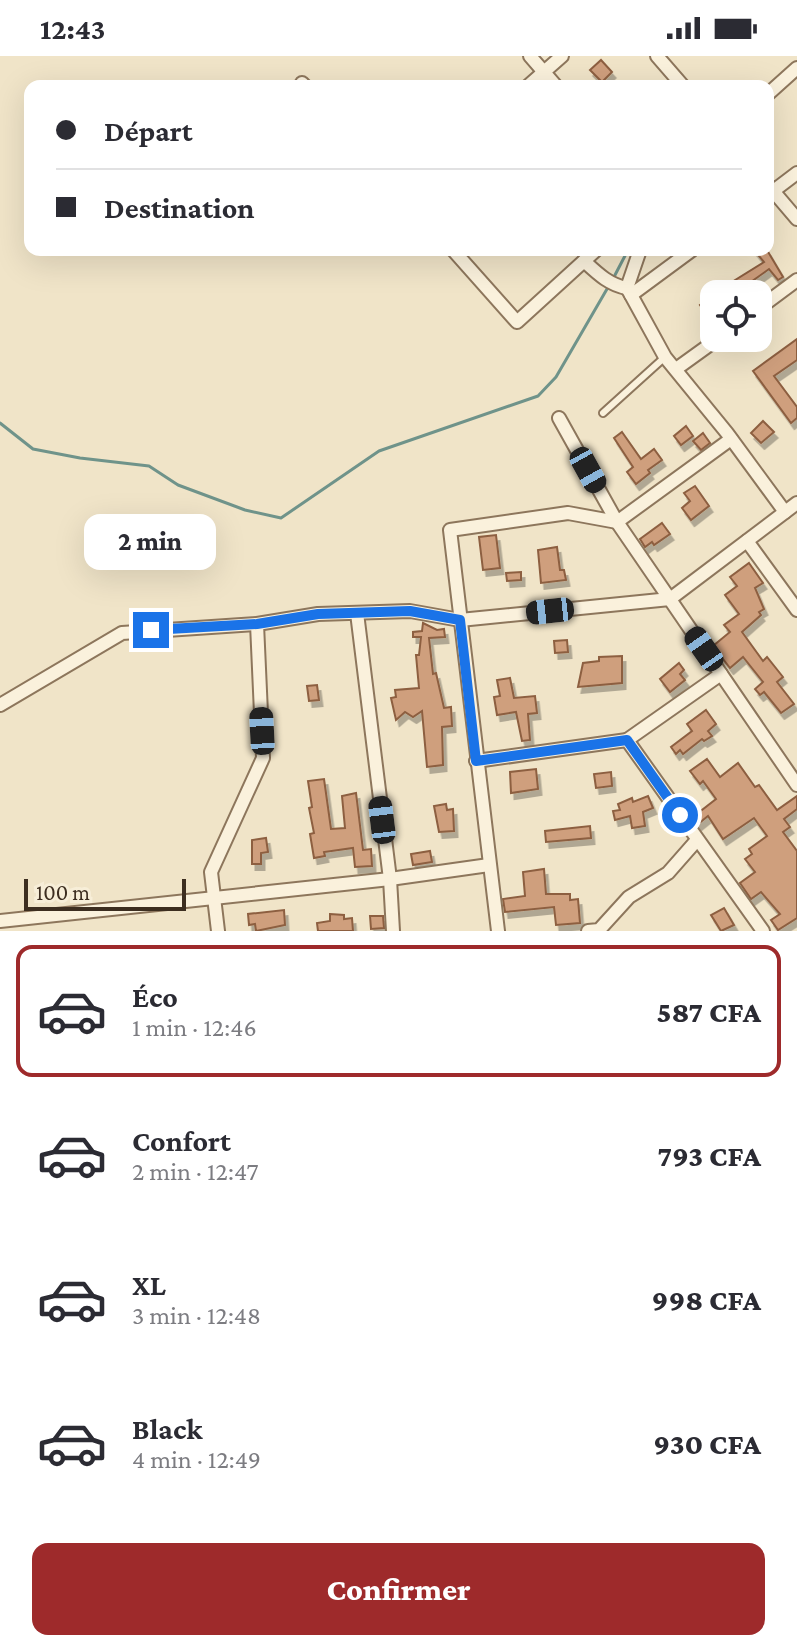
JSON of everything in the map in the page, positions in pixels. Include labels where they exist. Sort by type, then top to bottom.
[{"type":"street","points":[[530,56],[551,80]]},
{"type":"street","points":[[534,80],[562,56]]},
{"type":"street","points":[[657,56],[678,80]]},
{"type":"street","points":[[774,89],[797,68]]},
{"type":"street","points":[[774,187],[797,173]]},
{"type":"street","points":[[774,194],[797,219]]},
{"type":"street","points":[[459,256],[517,322],[589,256]]},
{"type":"street","points":[[629,291],[638,256]]},
{"type":"street","points":[[629,291],[683,256]]},
{"type":"street","points":[[584,261],[600,276],[629,291],[665,357],[785,512]]},
{"type":"street","points":[[772,299],[797,280]]},
{"type":"street","points":[[676,369],[700,352]]},
{"type":"street","points":[[559,418],[617,522],[797,784]]},
{"type":"street","points":[[498,931],[450,530],[568,513],[617,522],[731,439]]},
{"type":"street","points":[[0,705],[122,633],[257,624],[318,614],[410,611],[460,620],[670,599],[797,503]]},
{"type":"street","points":[[747,541],[797,610]]},
{"type":"street","points":[[357,613],[390,879],[393,931]]},
{"type":"street","points":[[218,931],[211,872],[263,758],[257,624]]},
{"type":"street","points":[[476,761],[627,740],[721,674]]},
{"type":"street","points":[[627,740],[763,931]]},
{"type":"street","points":[[588,931],[599,930],[629,897],[668,873],[697,840]]},
{"type":"street","points":[[1,931],[0,923],[489,865]]},
{"type":"lane","points":[[603,413],[665,357]]},
{"type":"building","points":[[601,60],[612,72],[600,80],[590,70]]},
{"type":"building","points":[[759,256],[771,256],[783,277],[778,280],[769,269],[754,280],[735,280],[764,262]]},
{"type":"building","points":[[797,339],[797,360],[774,376],[797,407],[797,418],[791,423],[753,371]]},
{"type":"building","points":[[763,421],[774,432],[761,443],[751,433]]},
{"type":"building","points":[[686,426],[693,436],[681,445],[674,436]]},
{"type":"building","points":[[622,432],[641,459],[654,449],[662,460],[636,484],[627,472],[633,467],[614,438]]},
{"type":"building","points":[[703,433],[710,443],[701,450],[693,441]]},
{"type":"building","points":[[695,486],[709,506],[691,520],[682,508],[690,501],[684,493]]},
{"type":"building","points":[[662,523],[670,534],[645,547],[640,539]]},
{"type":"building","points":[[496,535],[500,568],[483,570],[479,537]]},
{"type":"building","points":[[557,547],[560,570],[564,570],[566,580],[541,583],[538,550]]},
{"type":"building","points":[[749,563],[763,583],[755,588],[764,609],[742,632],[763,661],[767,657],[783,677],[777,682],[794,704],[781,713],[764,692],[760,695],[755,689],[763,682],[743,657],[730,668],[713,646],[730,632],[724,625],[739,614],[725,595],[737,586],[730,577]]},
{"type":"building","points":[[521,572],[521,580],[507,581],[506,573]]},
{"type":"building","points":[[423,623],[437,630],[444,629],[445,637],[429,638],[433,674],[436,673],[444,708],[451,707],[452,726],[442,727],[443,765],[427,767],[422,711],[413,717],[405,712],[396,720],[391,698],[396,697],[395,690],[419,688],[416,655],[419,655],[421,637],[413,637],[413,632],[422,631]]},
{"type":"building","points":[[567,640],[568,652],[555,653],[554,641]]},
{"type":"building","points":[[622,656],[622,683],[578,687],[583,663],[599,661],[599,657]]},
{"type":"building","points":[[679,663],[684,670],[680,674],[685,680],[670,692],[660,679]]},
{"type":"building","points":[[510,678],[514,698],[535,696],[537,713],[528,714],[530,740],[522,741],[516,712],[497,715],[494,697],[500,696],[497,680]]},
{"type":"building","points":[[317,685],[319,700],[309,701],[307,686]]},
{"type":"building","points":[[706,710],[716,724],[708,731],[712,736],[704,741],[702,739],[683,754],[680,750],[676,754],[671,747],[692,731],[687,724]]},
{"type":"building","points":[[707,759],[720,777],[738,763],[777,810],[797,796],[797,809],[784,819],[790,827],[783,832],[797,851],[797,918],[778,930],[771,920],[780,914],[761,892],[751,899],[740,883],[755,872],[745,859],[752,854],[749,849],[767,836],[754,818],[723,839],[708,816],[698,824],[693,817],[716,799],[703,781],[700,784],[690,771]]},
{"type":"building","points":[[536,769],[538,789],[511,793],[510,772]]},
{"type":"building","points":[[611,772],[612,786],[596,788],[594,774]]},
{"type":"building","points":[[324,779],[331,829],[345,828],[342,796],[356,793],[363,850],[371,849],[372,866],[355,867],[353,848],[324,852],[325,856],[314,858],[308,781]]},
{"type":"building","points":[[648,796],[653,808],[643,812],[645,826],[632,828],[630,816],[615,820],[613,811],[620,810],[618,804]]},
{"type":"building","points":[[446,804],[447,810],[453,809],[454,831],[439,832],[434,806]]},
{"type":"building","points":[[590,826],[591,838],[546,842],[545,831]]},
{"type":"building","points":[[266,838],[268,852],[261,853],[261,864],[252,864],[252,840]]},
{"type":"building","points":[[430,851],[432,862],[413,865],[411,854]]},
{"type":"building","points":[[544,869],[546,894],[570,894],[570,900],[578,899],[580,923],[556,925],[554,907],[505,912],[503,899],[525,896],[523,872]]},
{"type":"building","points":[[724,908],[734,925],[721,931],[711,915]]},
{"type":"building","points":[[284,910],[285,925],[256,931],[255,924],[249,925],[248,914]]},
{"type":"building","points":[[330,914],[344,915],[344,919],[352,918],[353,931],[318,931],[317,923],[330,921]]},
{"type":"building","points":[[370,916],[383,916],[384,928],[371,929]]},
{"type":"waterway","points":[[615,275],[625,256]]},
{"type":"waterway","points":[[0,423],[33,449],[149,466],[178,485],[245,510],[281,518],[379,451],[538,396],[556,377],[607,289]]},
{"type":"route","points":[[151,630],[257,624],[318,614],[410,611],[460,620],[476,761],[627,740],[680,815]]}]
